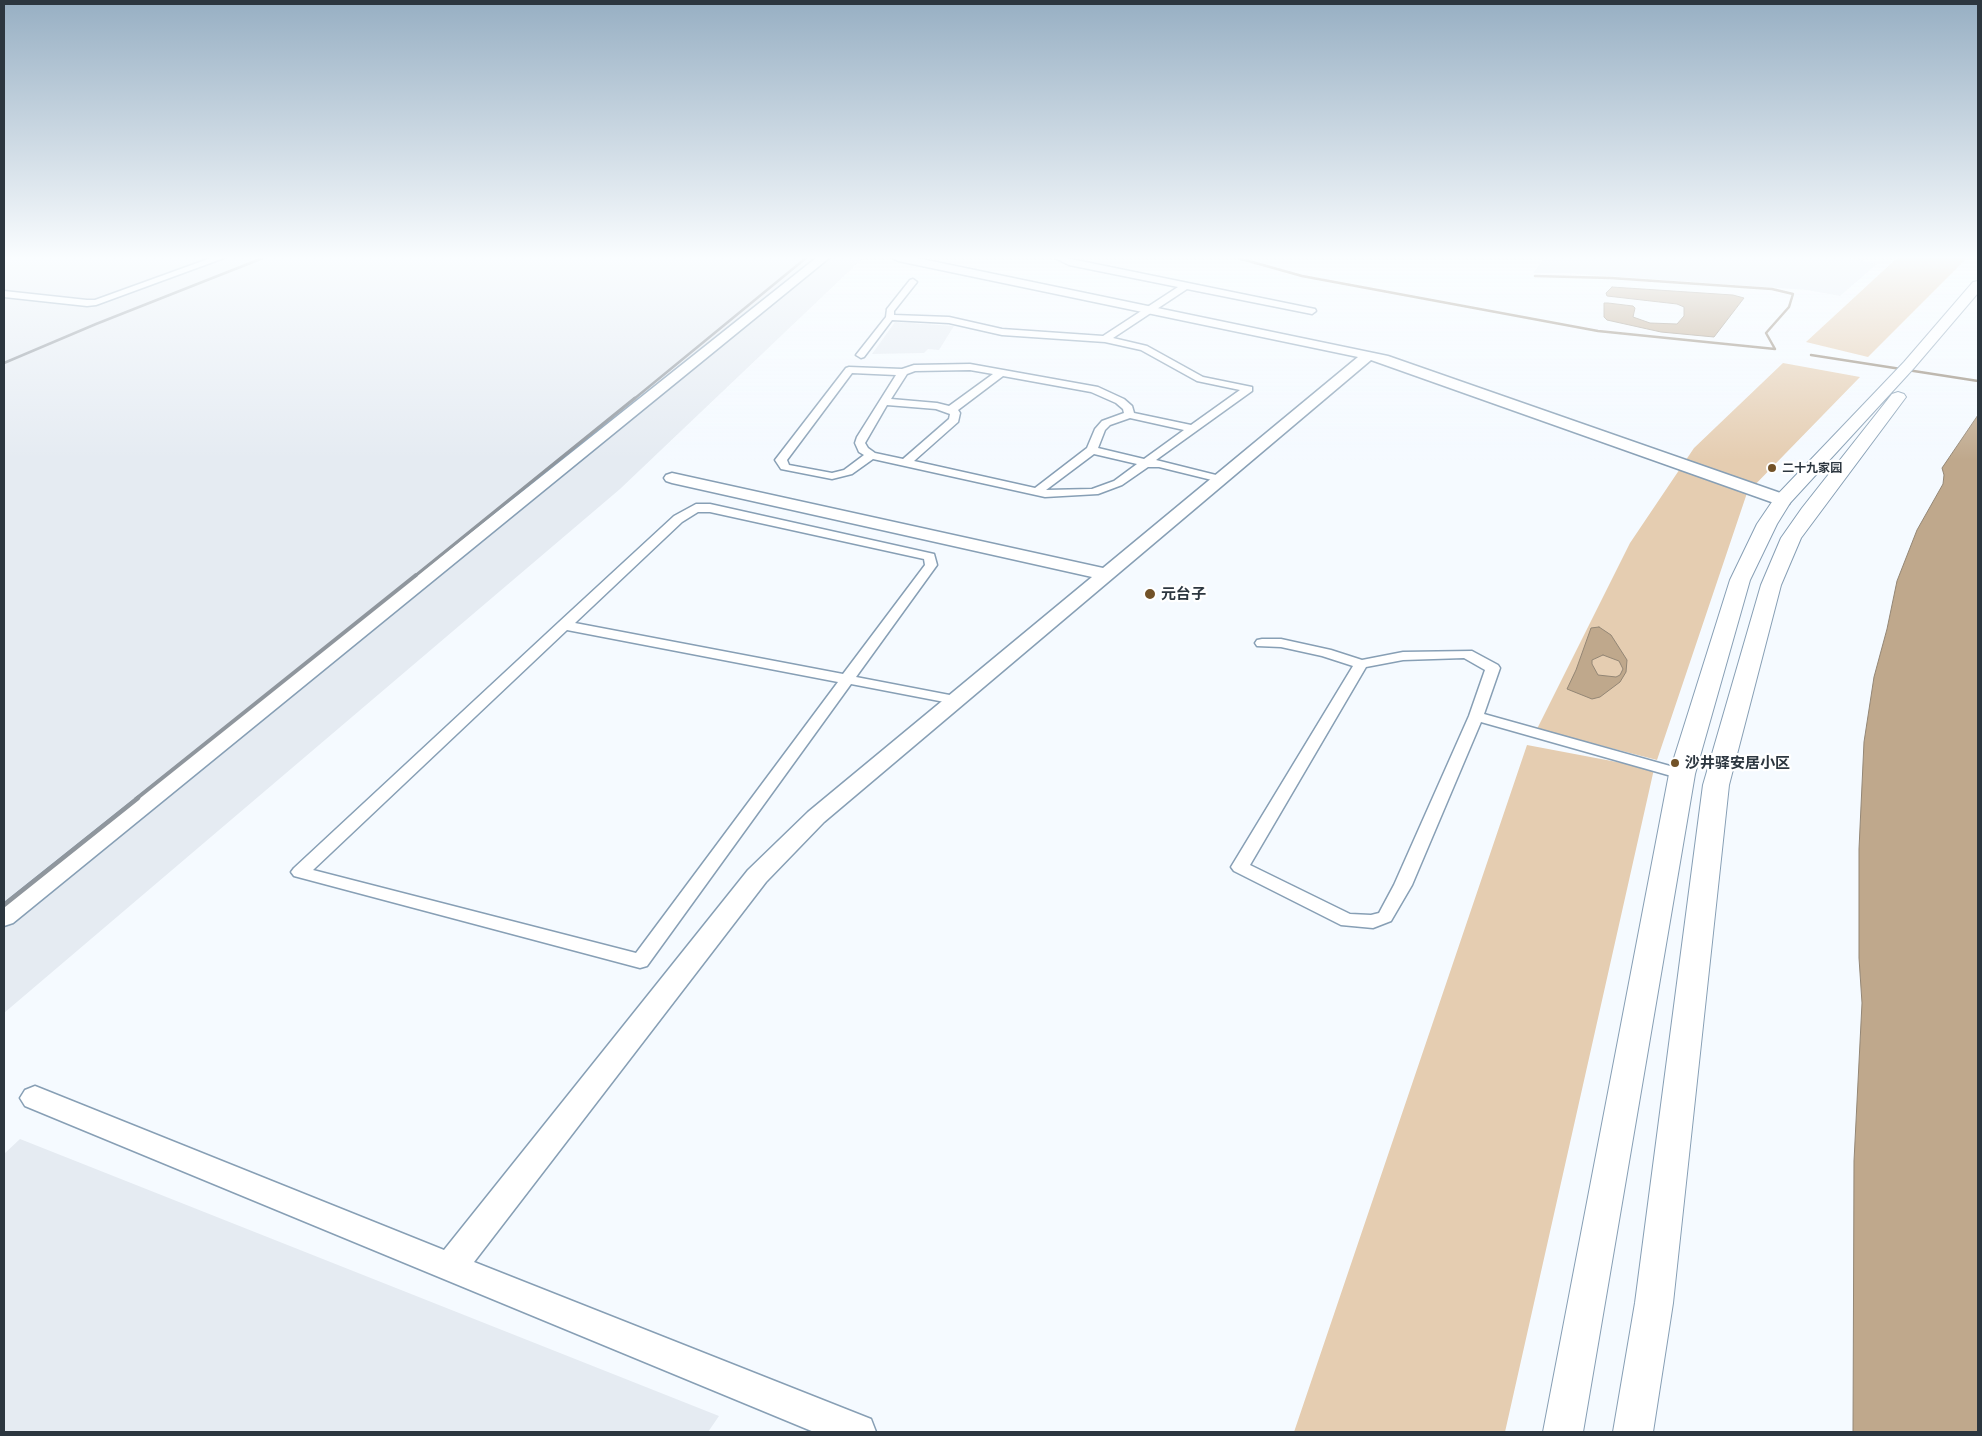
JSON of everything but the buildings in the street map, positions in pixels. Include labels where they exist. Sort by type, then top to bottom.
[{"type":"main road","points":[[1633,1432],[1654,1303],[1716,785],[1771,585],[1791,538],[1912,370],[1947,325]]},
{"type":"main road","points":[[1562,1432],[1682,774],[1740,580],[1767,524],[1783,500],[1958,325]]},
{"type":"street","points":[[4,917],[739,325]]},
{"type":"street","points":[[861,356],[884,325]]},
{"type":"street","points":[[903,372],[860,443],[863,450],[871,455],[1037,492],[1064,494],[1094,492],[1118,483],[1248,389],[1200,379],[1144,348],[1105,339],[1068,334],[1002,332],[971,325]]},
{"type":"street","points":[[1105,339],[1127,325]]},
{"type":"street","points":[[1218,325],[1368,356],[1783,500]]},
{"type":"street","points":[[451,1267],[757,876],[816,817],[1368,356]]},
{"type":"street","points":[[871,455],[848,472],[832,476],[790,469],[780,460],[849,370],[903,372],[914,368],[970,367],[999,374],[1094,389],[1120,401],[1128,408],[1129,415]]},
{"type":"street","points":[[951,410],[999,374]]},
{"type":"street","points":[[884,402],[937,406],[955,413],[954,420],[905,463]]},
{"type":"street","points":[[1037,492],[1092,450],[1100,429],[1106,423],[1129,415],[1193,429]]},
{"type":"street","points":[[1092,450],[1220,479]]},
{"type":"street","points":[[672,478],[1105,574]]},
{"type":"street","points":[[696,508],[710,508],[930,557],[931,565],[640,961],[300,872],[564,626],[678,519],[696,508]]},
{"type":"street","points":[[564,626],[848,678],[956,700]]},
{"type":"street","points":[[1262,643],[1290,645],[1326,653],[1361,664],[1403,656],[1466,654],[1493,668],[1476,716],[1403,885],[1385,917],[1373,922],[1347,920],[1240,867],[1361,664]]},
{"type":"street","points":[[1476,716],[1682,774]]},
{"type":"street","points":[[35,1098],[858,1432]]},
{"type":"shaded area","points":[[4,325],[793,325],[620,489],[4,1013]]},
{"type":"shaded area","points":[[893,325],[954,326],[939,350],[928,349],[924,353],[872,354]]},
{"type":"shaded area","points":[[1630,325],[1723,325],[1714,337],[1661,332]]},
{"type":"shaded area","points":[[1824,325],[1900,325],[1868,357],[1806,342]]},
{"type":"shaded area","points":[[1783,363],[1860,377],[1747,493],[1657,760],[1537,729],[1630,543],[1694,448]]},
{"type":"shaded area","points":[[1978,415],[1978,1432],[1853,1432],[1854,1161],[1862,1003],[1859,958],[1859,849],[1864,742],[1874,677],[1897,581],[1917,530],[1943,484],[1944,475],[1942,468]]},
{"type":"shaded area","points":[[1599,627],[1611,635],[1627,660],[1626,672],[1620,682],[1600,697],[1592,699],[1567,689],[1591,628]],"holes":[[[1603,655],[1619,661],[1623,669],[1620,675],[1616,677],[1598,675],[1592,664],[1592,660]]]},
{"type":"shaded area","points":[[1527,745],[1654,769],[1505,1432],[1294,1432]]},
{"type":"shaded area","points":[[20,1139],[719,1416],[708,1432],[4,1432],[4,1154]]},
{"type":"waterway","points":[[1566,325],[1598,331],[1775,349],[1766,333],[1773,325]]},
{"type":"waterway","points":[[1811,355],[1978,381]]},
{"type":"railway","points":[[4,363],[94,325]]},
{"type":"railway","points":[[634,399],[724,325]]},
{"type":"railway","points":[[415,576],[635,398]]},
{"type":"railway","points":[[136,799],[416,575]]},
{"type":"railway","points":[[4,905],[138,798]]},
{"type":"place","name":"二十九家园","points":[[1772,468]]},
{"type":"place","name":"元台子","points":[[1150,594]]},
{"type":"place","name":"沙井驿安居小区","points":[[1675,763]]}]
